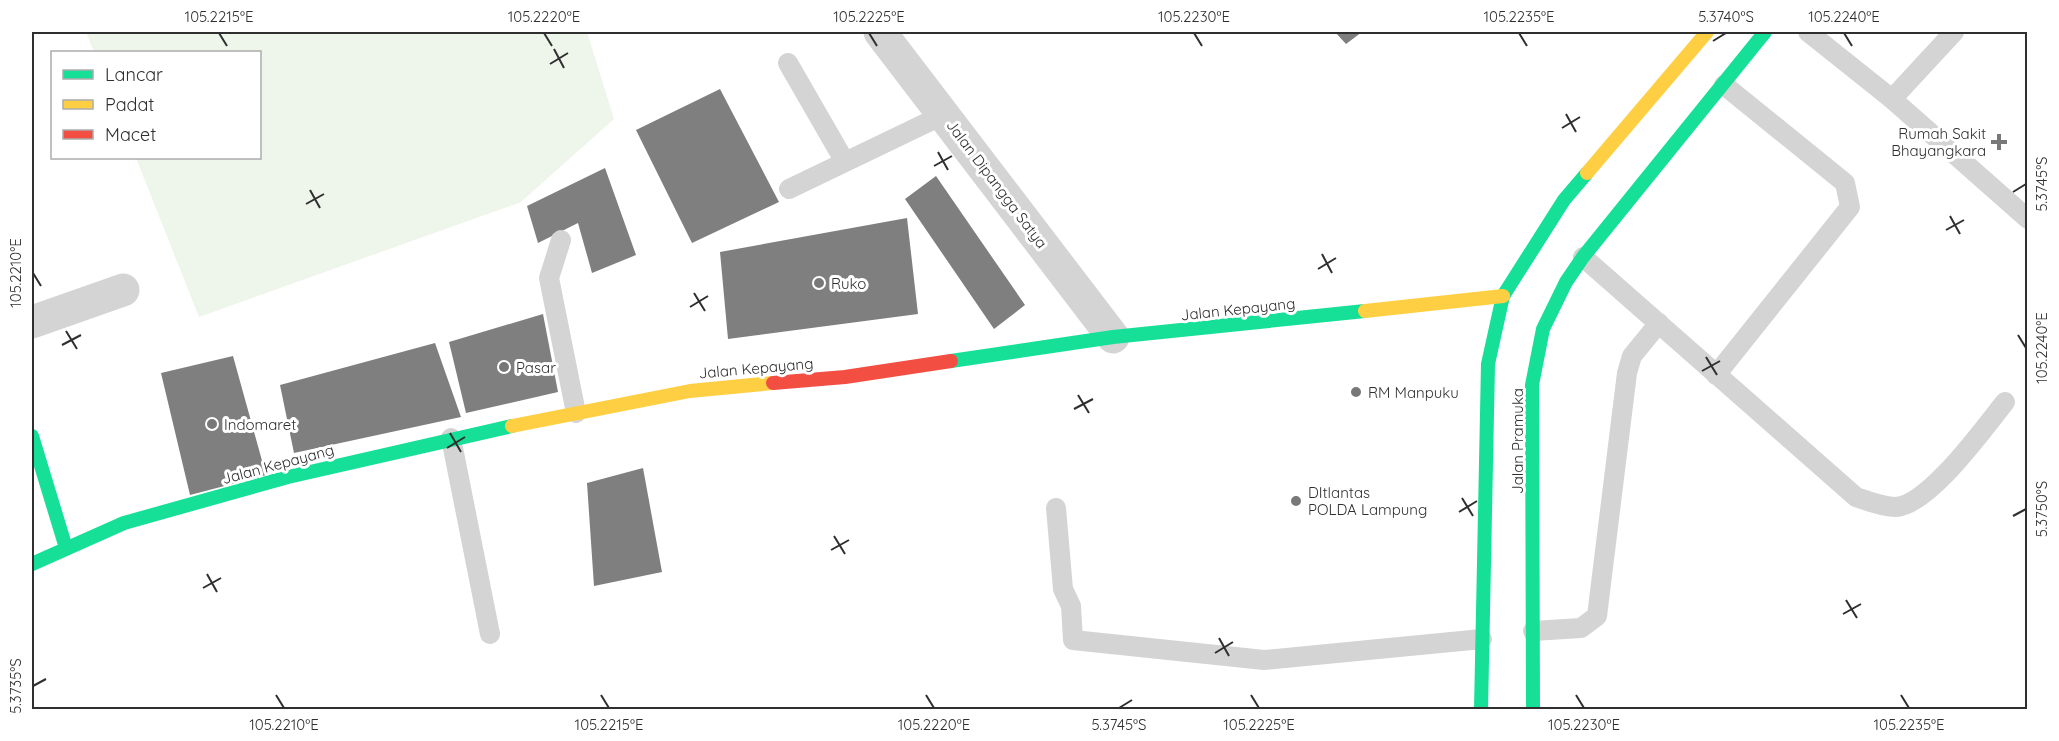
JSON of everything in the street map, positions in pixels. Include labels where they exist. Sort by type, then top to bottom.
[{"type":"street","name":"Jalan Dipangga Satya","points":[[880,32],[945,114],[1113,338]]},
{"type":"street","name":"Jalan Pramuka","points":[[1481,710],[1488,364],[1503,296],[1564,200],[1707,32]]},
{"type":"street","name":"Jalan Pramuka","points":[[1533,710],[1533,385],[1543,329],[1566,282],[1583,257],[1765,32]]},
{"type":"street","points":[[32,322],[123,291]]},
{"type":"street","name":"Jalan Kepayang","points":[[32,564],[124,523],[288,477],[451,438],[690,391],[845,377],[1113,338],[1503,296]]},
{"type":"street","points":[[32,436],[66,548]]},
{"type":"lane","points":[[1808,32],[1892,99],[2028,219]]},
{"type":"lane","points":[[1892,99],[1954,32]]},
{"type":"lane","points":[[788,63],[845,162]]},
{"type":"lane","points":[[1716,375],[1850,207],[1845,183],[1724,85]]},
{"type":"lane","points":[[789,189],[945,114]]},
{"type":"lane","points":[[561,240],[549,278],[576,413]]},
{"type":"lane","points":[[1583,257],[1856,497],[1884,506],[1899,507],[1935,485],[2005,402]]},
{"type":"lane","points":[[1533,631],[1581,628],[1597,616],[1627,373],[1632,356],[1659,323]]},
{"type":"lane","points":[[451,438],[490,634]]},
{"type":"lane","points":[[1056,508],[1063,589],[1071,606],[1073,640],[1264,660],[1482,639]]},
{"type":"shaded area","points":[[86,32],[587,32],[614,119],[521,202],[199,317],[136,159],[261,159],[261,51],[94,51]]},
{"type":"building","points":[[1335,32],[1362,32],[1346,44]]},
{"type":"building","points":[[720,89],[779,202],[692,243],[636,130]]},
{"type":"building","points":[[605,168],[636,255],[592,273],[578,223],[538,243],[527,206]]},
{"type":"building","points":[[936,176],[1025,305],[994,329],[905,199]]},
{"type":"building","name":"Ruko","points":[[907,218],[918,314],[728,339],[720,252]]},
{"type":"building","name":"Pasar","points":[[543,314],[558,392],[466,413],[449,342]]},
{"type":"building","points":[[435,343],[461,417],[294,453],[280,385]]},
{"type":"building","name":"Indomaret","points":[[233,356],[266,475],[190,495],[161,373]]},
{"type":"building","points":[[643,468],[662,572],[594,586],[587,483]]},
{"type":"traffic: fast","points":[[1533,710],[1532,385],[1543,329],[1566,282],[1583,257],[1765,32]]},
{"type":"traffic: fast","points":[[1481,710],[1488,364],[1503,296],[1564,200],[1587,173]]},
{"type":"traffic: fast","points":[[951,361],[1113,337],[1365,311]]},
{"type":"traffic: fast","points":[[32,564],[124,523],[288,477],[512,426]]},
{"type":"traffic: fast","points":[[32,436],[66,548]]},
{"type":"traffic: slow","points":[[1587,173],[1707,32]]},
{"type":"traffic: slow","points":[[1365,311],[1503,296]]},
{"type":"traffic: slow","points":[[512,426],[690,391],[773,383]]},
{"type":"traffic: jam","points":[[773,383],[845,377],[951,361]]},
{"type":"place","name":"Rumah Sakit Bhayangkara","points":[[1999,142]]},
{"type":"place","name":"Ruko","points":[[819,283]]},
{"type":"place","name":"Pasar","points":[[504,367]]},
{"type":"place","name":"RM Manpuku","points":[[1356,392]]},
{"type":"place","name":"Indomaret","points":[[212,424]]},
{"type":"place","name":"DItlantas POLDA Lampung","points":[[1296,501]]}]
